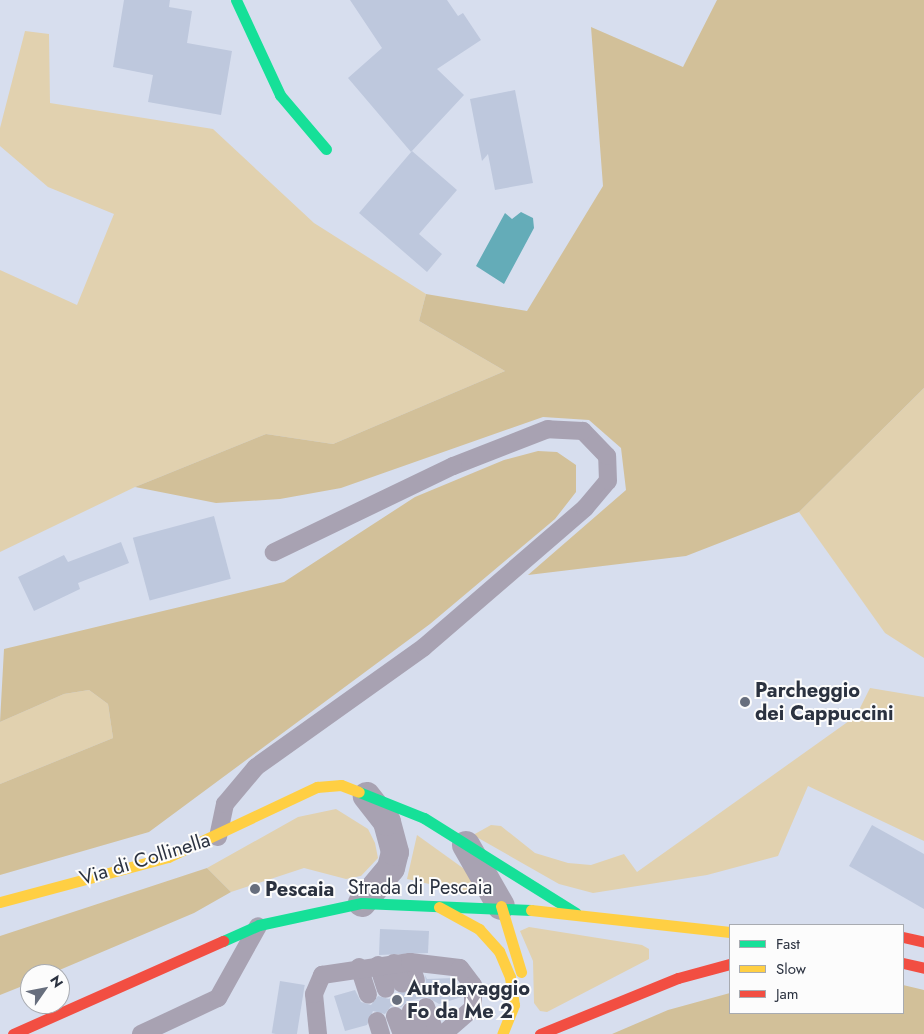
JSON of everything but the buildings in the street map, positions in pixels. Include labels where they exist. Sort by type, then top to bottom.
[{"type":"main road","points":[[236,0],[280,95],[326,149]]},
{"type":"main road","name":"Via di Collinella","points":[[0,902],[168,857],[218,837],[317,787],[341,785],[400,806],[576,913]]},
{"type":"main road","name":"Strada di Pescaia","points":[[13,1034],[259,925],[362,902],[427,902],[501,906],[576,913],[683,930],[729,932]]},
{"type":"main road","points":[[427,902],[462,917],[489,939],[505,962],[514,1005]]},
{"type":"main road","points":[[501,906],[520,965],[514,1005],[502,1034]]},
{"type":"main road","points":[[904,937],[924,942]]},
{"type":"main road","points":[[904,963],[924,968]]},
{"type":"main road","points":[[540,1034],[670,981],[729,964]]},
{"type":"street","points":[[362,902],[391,868],[395,852],[387,822],[368,796]]},
{"type":"street","name":"Via di Collinella","points":[[466,845],[501,906]]},
{"type":"lane","points":[[218,837],[225,804],[256,767],[424,647],[585,508],[608,481],[607,456],[583,430],[548,429],[453,466],[274,552]]},
{"type":"lane","points":[[141,1034],[218,998],[259,925]]},
{"type":"lane","points":[[394,963],[401,984],[394,963]]},
{"type":"lane","points":[[318,1034],[314,1003],[318,980],[328,972],[394,963],[460,968],[473,985],[473,1008],[443,1034]]},
{"type":"lane","points":[[360,967],[368,994]]},
{"type":"lane","points":[[402,1034],[411,1011]]},
{"type":"lane","points":[[411,1011],[420,1034]]},
{"type":"lane","points":[[411,1011],[436,1034]]},
{"type":"shaded area","points":[[717,0],[924,0],[924,388],[799,512],[686,556],[528,575],[626,490],[621,448],[589,420],[543,417],[341,488],[280,499],[216,503],[135,487],[266,434],[333,444],[505,371],[419,321],[426,294],[527,311],[603,186],[591,27],[683,67]]},
{"type":"shaded area","points":[[25,31],[49,34],[50,103],[213,129],[314,223],[426,294],[419,321],[505,371],[333,444],[266,434],[135,487],[0,552],[0,270],[77,305],[114,214],[48,187],[0,146],[0,128]]},
{"type":"shaded area","points":[[924,388],[924,658],[885,633],[799,512]]},
{"type":"shaded area","points":[[538,451],[557,452],[576,465],[576,492],[555,519],[430,624],[149,832],[0,875],[0,784],[113,738],[108,704],[89,690],[64,694],[0,722],[4,649],[284,582],[415,497],[504,460]]},
{"type":"shaded area","points":[[870,688],[924,697],[924,841],[808,786],[778,856],[707,875],[593,893],[559,884],[473,835],[491,825],[501,826],[535,853],[568,863],[591,865],[624,854],[637,872],[856,716]]},
{"type":"shaded area","points":[[89,690],[108,704],[113,738],[0,784],[0,722],[64,694]]},
{"type":"shaded area","points":[[336,809],[368,829],[375,843],[378,858],[361,876],[346,879],[304,868],[231,892],[207,868],[298,817]]},
{"type":"shaded area","points":[[417,835],[474,876],[475,885],[465,892],[407,879]]},
{"type":"shaded area","points":[[207,868],[231,892],[194,913],[70,966],[70,964],[20,964],[20,987],[0,995],[0,936]]},
{"type":"shaded area","points":[[529,927],[642,945],[649,949],[649,959],[547,1012],[540,1011],[534,1003],[533,961],[520,931]]},
{"type":"shaded area","points":[[904,985],[924,990],[924,1034],[612,1034],[668,1010],[729,993],[729,1014],[904,1014]]},
{"type":"water","points":[[521,212],[533,218],[534,228],[504,284],[476,266],[505,213],[512,219]]},
{"type":"traffic: fast","points":[[236,0],[280,95],[326,149]]},
{"type":"traffic: fast","points":[[359,792],[424,818],[576,913]]},
{"type":"traffic: fast","points":[[223,941],[259,925],[362,903],[531,910]]},
{"type":"traffic: slow","points":[[0,902],[168,857],[317,787],[341,785],[359,792]]},
{"type":"traffic: slow","points":[[501,906],[521,972]]},
{"type":"traffic: slow","points":[[439,907],[479,929],[499,951],[510,977],[514,1005],[502,1034]]},
{"type":"traffic: slow","points":[[531,910],[729,932]]},
{"type":"traffic: jam","points":[[904,937],[924,942]]},
{"type":"traffic: jam","points":[[13,1034],[223,941]]},
{"type":"traffic: jam","points":[[904,963],[924,968]]},
{"type":"traffic: jam","points":[[540,1034],[678,978],[729,964]]},
{"type":"place","name":"Parcheggio dei Cappuccini","points":[[745,702]]},
{"type":"place","name":"Pescaia","points":[[255,889]]},
{"type":"place","name":"Autolavaggio Fo da Me 2","points":[[397,1000]]}]
